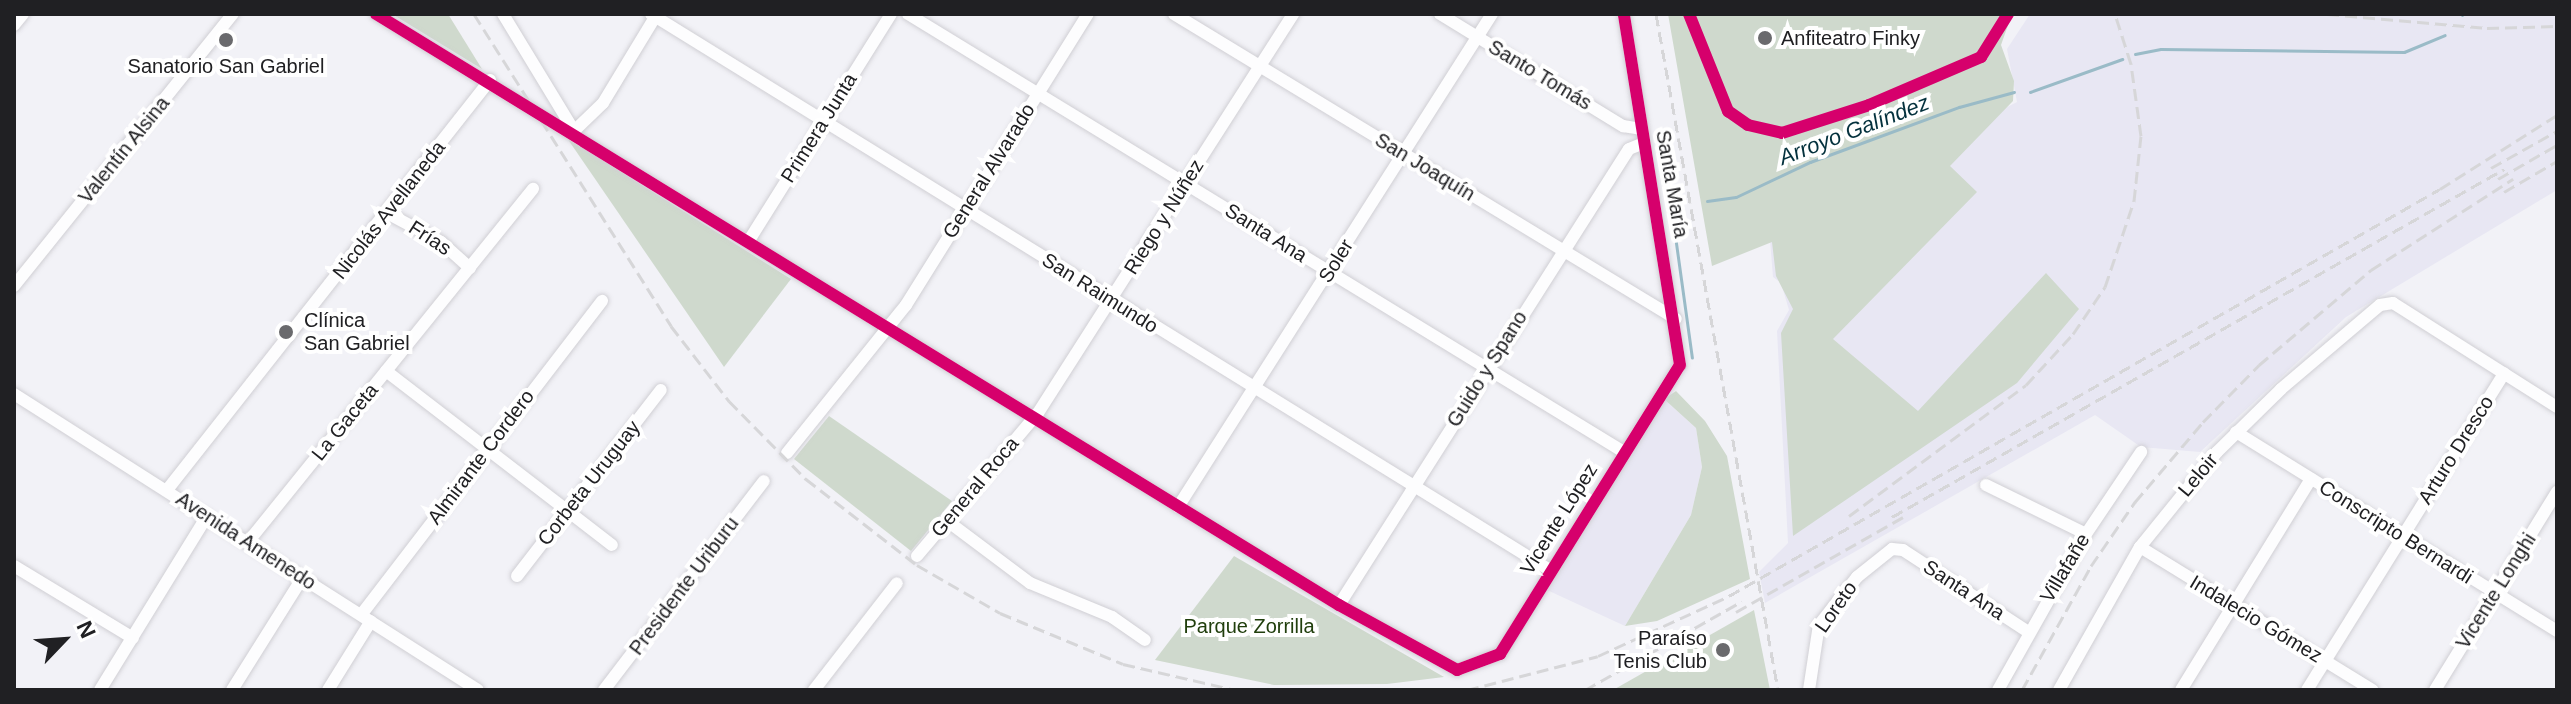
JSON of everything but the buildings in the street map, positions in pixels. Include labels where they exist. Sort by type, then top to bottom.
[{"type":"street","points":[[14,25],[23,14]]},
{"type":"street","name":"Valentín Alsina","points":[[14,286],[233,14]]},
{"type":"street","points":[[503,14],[574,131]]},
{"type":"street","name":"Primera Junta","points":[[748,242],[891,14]]},
{"type":"street","name":"Santa Ana","points":[[908,14],[1624,452]]},
{"type":"street","name":"General Alvarado","points":[[888,325],[906,305],[1088,14]]},
{"type":"street","name":"San Joaquín","points":[[1174,14],[1676,319]]},
{"type":"street","name":"Riego y Núñez","points":[[1033,419],[1293,14]]},
{"type":"street","name":"Santo Tomás","points":[[1440,14],[1623,126],[1641,129]]},
{"type":"street","name":"Soler","points":[[1178,507],[1492,14]]},
{"type":"street","name":"Santa María","points":[[1624,14],[1681,361]]},
{"type":"street","points":[[574,131],[603,103],[654,15]]},
{"type":"street","name":"San Raimundo","points":[[654,15],[1253,389],[1550,570]]},
{"type":"street","points":[[381,16],[574,131],[748,242],[888,325],[1033,419],[1339,605]]},
{"type":"street","name":"Nicolás Avellaneda","points":[[167,490],[490,80]]},
{"type":"street","name":"Guido y Spano","points":[[1339,605],[1629,149],[1644,143]]},
{"type":"street","name":"La Gaceta","points":[[248,542],[533,189]]},
{"type":"street","name":"Frías","points":[[387,213],[441,242],[470,268]]},
{"type":"street","name":"Almirante Cordero","points":[[328,690],[366,618],[487,448],[602,301]]},
{"type":"street","name":"Leloir","points":[[2059,690],[2140,547],[2236,432],[2387,301],[2504,373]]},
{"type":"street","points":[[787,453],[888,325]]},
{"type":"street","name":"Vicente López","points":[[1339,605],[1450,669],[1496,659],[1681,361]]},
{"type":"street","points":[[386,371],[612,545]]},
{"type":"street","points":[[2504,373],[2557,407]]},
{"type":"street","name":"Arturo Dresco","points":[[2307,690],[2504,373]]},
{"type":"street","name":"Corbeta Uruguay","points":[[517,576],[661,390]]},
{"type":"street","name":"Avenida Amenedo","points":[[14,394],[478,690]]},
{"type":"street","name":"General Roca","points":[[917,556],[1033,419]]},
{"type":"street","name":"Conscripto Bernardi","points":[[2236,432],[2557,631]]},
{"type":"street","name":"Villafañe","points":[[1998,690],[2027,631],[2141,452]]},
{"type":"street","points":[[2181,690],[2311,479]]},
{"type":"street","name":"Presidente Uriburu","points":[[604,690],[764,481]]},
{"type":"street","points":[[1986,485],[2086,534]]},
{"type":"street","name":"Vicente Longhi","points":[[2435,690],[2557,492]]},
{"type":"street","points":[[100,690],[207,516]]},
{"type":"street","points":[[946,520],[1030,583],[1112,617],[1145,640]]},
{"type":"street","name":"Indalecio Gómez","points":[[2140,547],[2232,607],[2372,690]]},
{"type":"street","name":"Santa Ana","points":[[1900,549],[2027,631]]},
{"type":"street","name":"Loreto","points":[[1809,690],[1819,625],[1857,577],[1886,553],[1900,549]]},
{"type":"street","points":[[14,566],[133,638]]},
{"type":"street","points":[[232,690],[303,577]]},
{"type":"street","points":[[814,690],[897,583]]},
{"type":"shaded area","points":[[2030,14],[2557,14],[2557,190],[2346,317],[2200,452],[2141,447],[2095,415],[1765,603],[1759,572],[1788,543],[1777,331],[1789,310],[1781,283],[1773,277],[1769,228],[2017,102],[2007,49]]},
{"type":"shaded area","points":[[1664,399],[1696,428],[1702,467],[1691,515],[1625,626],[1547,590]]},
{"type":"green space","points":[[392,14],[448,14],[482,69]]},
{"type":"green space","points":[[1668,14],[2012,14],[2001,45],[2014,81],[2013,101],[1950,166],[1977,192],[1833,339],[1918,411],[2046,273],[2079,309],[2017,383],[1793,536],[1781,333],[1793,309],[1776,276],[1772,242],[1712,266]]},
{"type":"green space","points":[[567,138],[791,279],[724,367]]},
{"type":"green space","points":[[1676,391],[1705,421],[1727,456],[1750,579],[1657,621],[1625,626],[1691,515],[1702,467],[1696,428],[1664,399]]},
{"type":"green space","points":[[829,416],[952,501],[911,551],[794,459]]},
{"type":"green space","name":"Parque Zorrilla","points":[[1234,556],[1444,677],[1387,684],[1274,685],[1155,660]]},
{"type":"green space","name":"Paraíso Tenis Club","points":[[1754,610],[1770,690],[1613,690]]},
{"type":"waterway","name":"Arroyo Galíndez","points":[[2135,54],[2161,49],[2404,52],[2445,35]]},
{"type":"waterway","name":"Arroyo Galíndez","points":[[2030,92],[2122,59]]},
{"type":"waterway","name":"Arroyo Galíndez","points":[[1707,201],[1736,197],[1810,162],[1959,107],[2014,92]]},
{"type":"waterway","name":"Arroyo Galíndez","points":[[1671,207],[1692,358]]},
{"type":"railway","points":[[474,14],[671,326],[729,401],[806,479],[917,565],[1000,613],[1123,664],[1236,690]]},
{"type":"railway","points":[[1656,14],[1778,690]]},
{"type":"railway","points":[[1849,516],[2026,385],[2073,334],[2105,287],[2134,201],[2141,136],[2131,64],[2115,14]]},
{"type":"railway","points":[[2327,14],[2487,28],[2557,26]]},
{"type":"railway","points":[[1467,690],[1598,656],[1729,596],[2440,189],[2557,115]]},
{"type":"railway","points":[[2491,168],[2557,131]]},
{"type":"railway","points":[[2498,179],[2557,145]]},
{"type":"railway","points":[[2504,192],[2557,161]]},
{"type":"railway","points":[[1892,517],[2504,169]]},
{"type":"railway","points":[[2022,690],[2091,566],[2135,502],[2203,422],[2259,365],[2371,270],[2513,179]]},
{"type":"railway","points":[[1736,612],[1903,517]]},
{"type":"railway","points":[[1585,690],[1742,601]]},
{"type":"cycle path","points":[[376,14],[1339,605],[1457,670],[1500,654],[1680,365],[1624,14]]},
{"type":"cycle path","points":[[1689,14],[1728,111],[1748,125],[1782,133],[1869,105],[1981,57],[2008,14]]},
{"type":"place","name":"Anfiteatro Finky","points":[[1765,38]]},
{"type":"place","name":"Sanatorio San Gabriel","points":[[226,40]]},
{"type":"place","name":"Clínica San Gabriel","points":[[286,332]]},
{"type":"place","name":"Paraíso Tenis Club","points":[[1723,650]]}]
